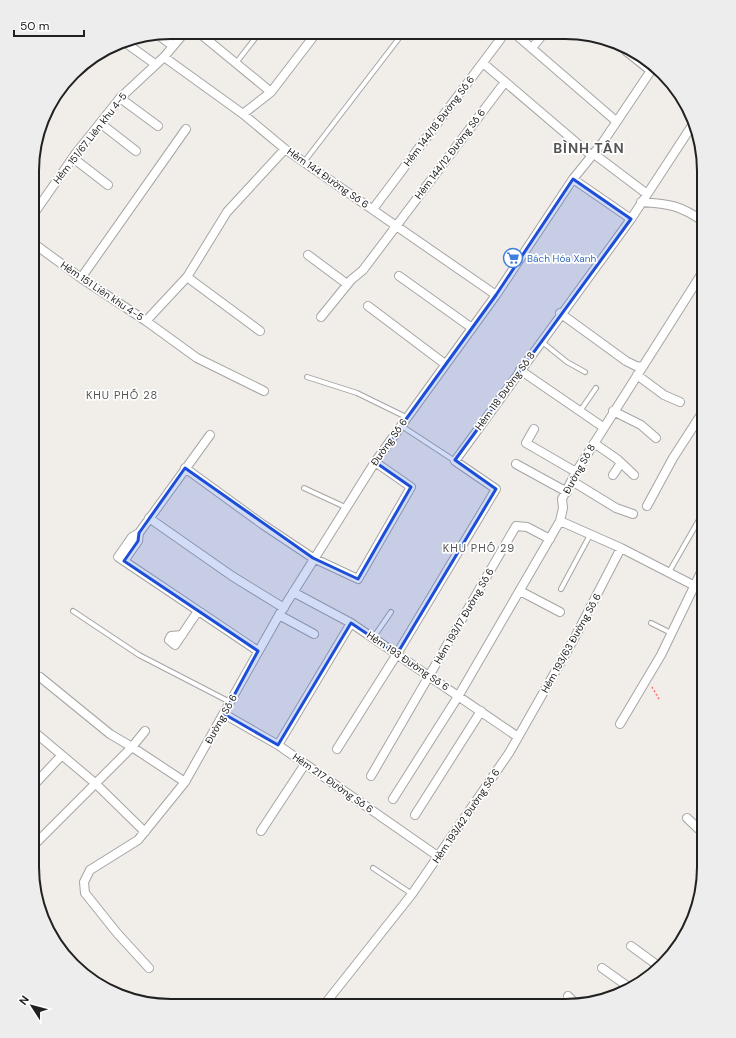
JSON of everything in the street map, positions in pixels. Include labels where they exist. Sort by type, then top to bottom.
[{"type":"street","points":[[164,39],[173,46]]},
{"type":"street","name":"Hẻm 151/67 Liên khu 4-5","points":[[39,205],[72,158],[120,98],[164,56],[179,39]]},
{"type":"street","points":[[206,39],[271,92]]},
{"type":"street","points":[[243,114],[271,92],[312,39]]},
{"type":"street","name":"Hẻm 144/18 Đường Số 6","points":[[373,209],[501,39]]},
{"type":"street","points":[[521,39],[616,121]]},
{"type":"street","points":[[532,48],[539,39]]},
{"type":"street","points":[[129,46],[155,64]]},
{"type":"street","name":"Hẻm 144 Đường Số 6","points":[[164,56],[243,114],[304,162],[496,295]]},
{"type":"street","points":[[483,63],[593,155],[647,194]]},
{"type":"street","name":"Đường Số 6","points":[[148,968],[117,933],[85,893],[84,882],[90,870],[138,840],[185,782],[231,702],[258,651],[345,507],[400,425],[496,295],[573,179],[593,155],[651,71]]},
{"type":"street","name":"Hẻm 144/12 Đường Số 6","points":[[320,318],[347,284],[363,270],[505,82]]},
{"type":"street","points":[[120,98],[158,126]]},
{"type":"street","points":[[100,123],[136,151]]},
{"type":"street","points":[[81,278],[186,129]]},
{"type":"street","name":"Hẻm 118 Đường Số 8","points":[[455,461],[560,313],[631,218],[690,129]]},
{"type":"street","name":"Hẻm 151 Liên khu 4-5","points":[[39,247],[81,278],[146,321],[187,277],[227,212],[285,148]]},
{"type":"street","points":[[72,158],[108,185]]},
{"type":"street","points":[[573,179],[631,218]]},
{"type":"street","points":[[641,202],[671,204],[684,208],[697,217]]},
{"type":"street","points":[[308,255],[347,284]]},
{"type":"street","points":[[399,276],[472,328]]},
{"type":"street","points":[[187,277],[260,331]]},
{"type":"street","name":"Đường Số 8","points":[[393,799],[459,695],[560,522],[563,508],[562,499],[576,472],[613,411],[697,281]]},
{"type":"street","points":[[368,306],[445,364]]},
{"type":"street","points":[[560,313],[626,361],[636,366],[642,366]]},
{"type":"street","points":[[146,321],[197,358],[264,391]]},
{"type":"street","points":[[520,370],[603,428]]},
{"type":"street","points":[[637,375],[664,395],[680,402]]},
{"type":"street","points":[[613,411],[641,425],[656,438]]},
{"type":"street","points":[[647,506],[673,458],[697,421]]},
{"type":"street","points":[[534,429],[526,443],[576,472]]},
{"type":"street","points":[[210,435],[149,518],[139,533],[138,541],[124,561],[258,651]]},
{"type":"street","points":[[594,443],[621,463],[634,475]]},
{"type":"street","points":[[337,749],[397,654],[496,489],[455,461]]},
{"type":"street","points":[[185,468],[262,524],[313,558],[358,580],[410,487],[375,462]]},
{"type":"street","points":[[613,475],[621,463]]},
{"type":"street","points":[[516,464],[566,492]]},
{"type":"street","points":[[572,481],[616,508],[633,514]]},
{"type":"street","points":[[149,518],[232,576],[284,608]]},
{"type":"street","points":[[560,522],[621,548],[695,586]]},
{"type":"street","name":"Hẻm 193/17 Đường Số 6","points":[[429,676],[516,526],[527,527],[550,539]]},
{"type":"street","name":"Hẻm 193/63 Đường Số 6","points":[[518,737],[576,637],[621,548]]},
{"type":"street","points":[[620,724],[646,680],[697,582]]},
{"type":"street","points":[[520,591],[560,612]]},
{"type":"street","name":"Hẻm 193 Đường Số 6","points":[[293,592],[351,623],[459,695],[518,737]]},
{"type":"street","points":[[182,635],[198,611]]},
{"type":"street","points":[[279,615],[314,634]]},
{"type":"street","points":[[278,745],[351,623]]},
{"type":"street","points":[[371,776],[429,676]]},
{"type":"street","points":[[40,677],[110,734],[185,782]]},
{"type":"street","points":[[415,815],[481,711]]},
{"type":"street","name":"Hẻm 217 Đường Số 6","points":[[224,714],[278,745],[439,857]]},
{"type":"street","points":[[39,840],[132,747],[144,730]]},
{"type":"street","points":[[39,736],[95,783],[145,832]]},
{"type":"street","name":"Hẻm 193/42 Đường Số 6","points":[[329,999],[412,894],[439,857],[518,737]]},
{"type":"street","points":[[39,780],[61,756]]},
{"type":"street","points":[[261,831],[305,764]]},
{"type":"street","points":[[687,818],[697,827]]},
{"type":"street","points":[[631,946],[655,963]]},
{"type":"street","points":[[602,968],[625,984]]},
{"type":"lane","points":[[236,64],[255,39]]},
{"type":"lane","points":[[304,162],[398,39]]},
{"type":"lane","points":[[541,341],[567,362],[585,372]]},
{"type":"lane","points":[[308,377],[357,392],[406,417]]},
{"type":"lane","points":[[580,411],[596,388]]},
{"type":"lane","points":[[400,425],[455,461]]},
{"type":"lane","points":[[304,488],[345,507]]},
{"type":"lane","points":[[669,572],[697,525]]},
{"type":"lane","points":[[561,589],[590,535]]},
{"type":"lane","points":[[73,611],[139,655],[231,702]]},
{"type":"lane","points":[[373,638],[391,612]]},
{"type":"lane","points":[[651,623],[671,633]]},
{"type":"lane","points":[[373,868],[412,894]]},
{"type":"path","points":[[646,680],[659,699]]},
{"type":"highlighted area","points":[[573,179],[631,219],[455,460],[496,489],[397,654],[351,623],[278,745],[224,714],[258,651],[124,561],[138,541],[139,533],[185,468],[313,558],[358,579],[411,487],[375,462],[496,295]]},
{"type":"place","name":"Bách Hóa Xanh","points":[[513,258]]},
{"type":"district","name":"BÌNH TÂN","points":[[589,148]]},
{"type":"district","name":"KHU PHỐ 28","points":[[122,395]]},
{"type":"district","name":"KHU PHỐ 29","points":[[479,548]]}]
